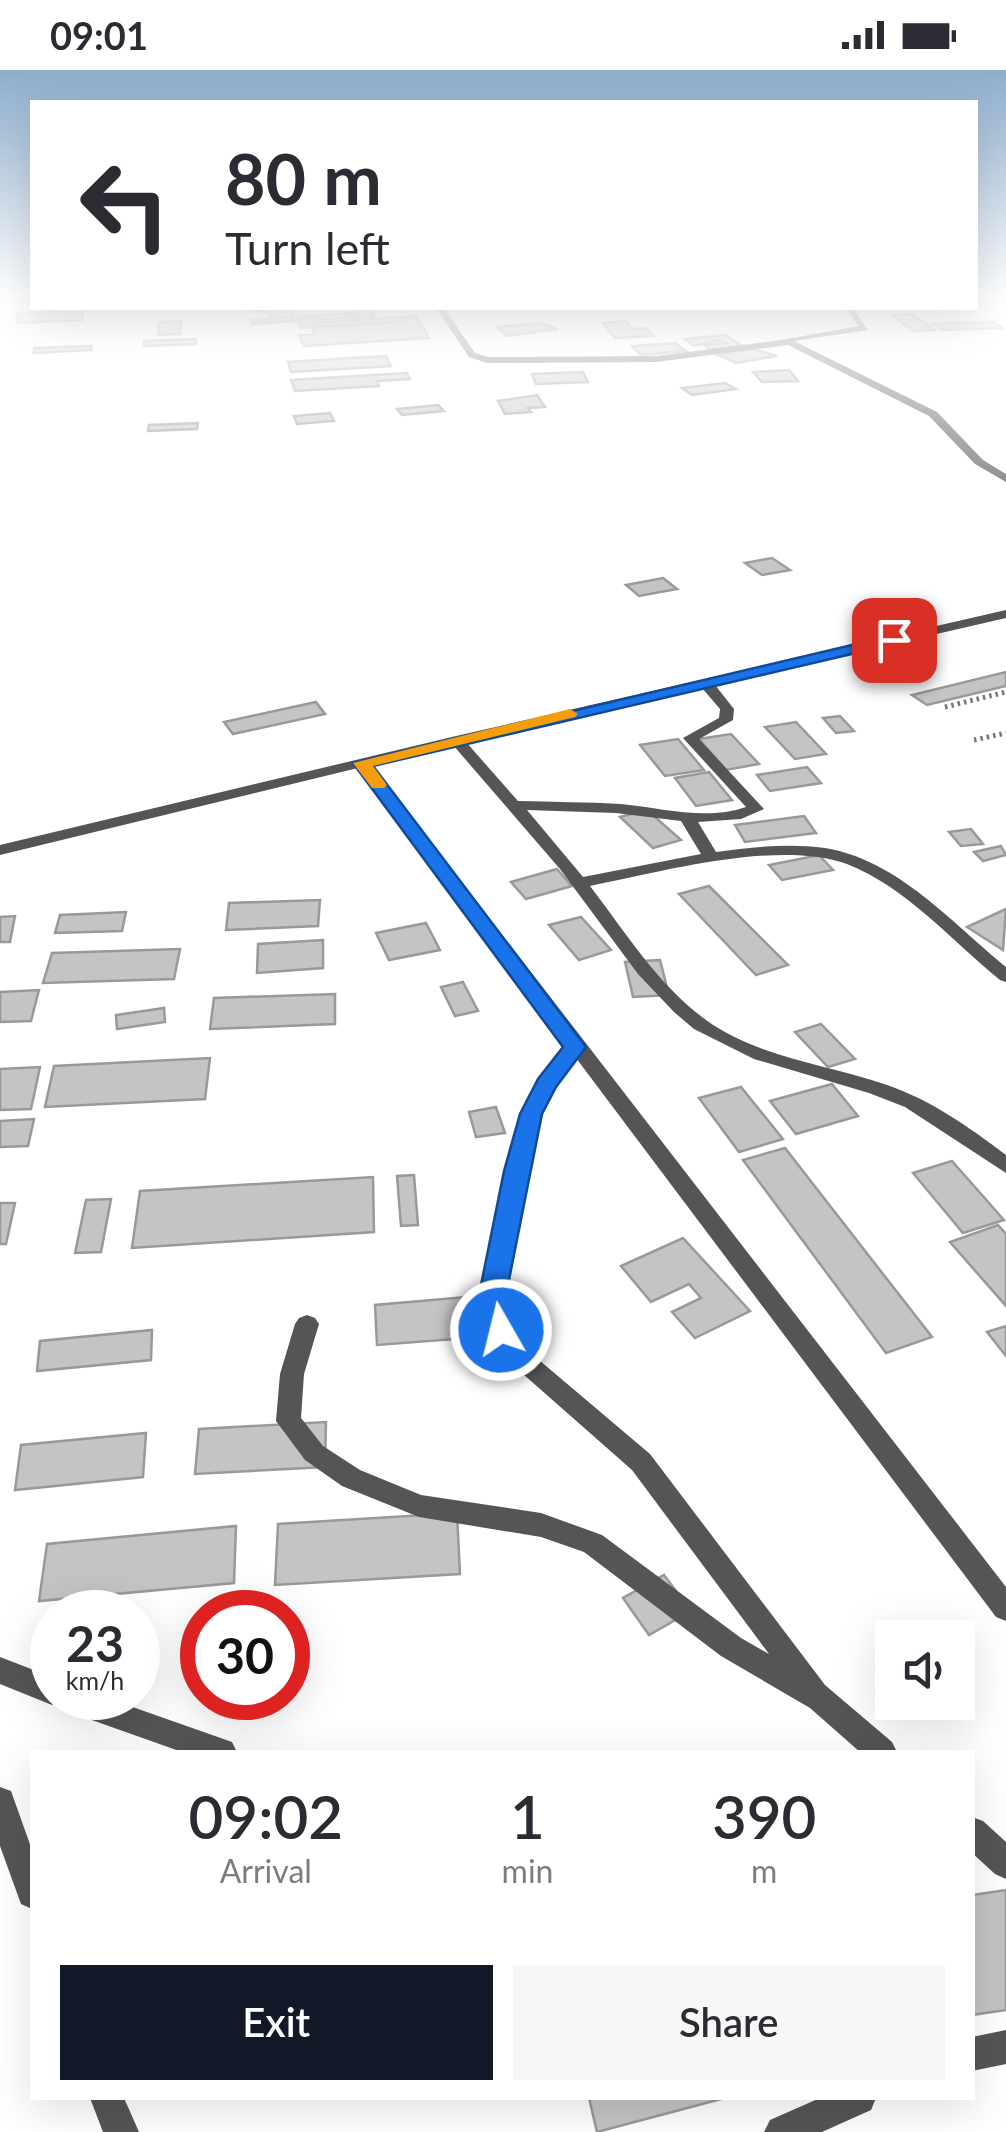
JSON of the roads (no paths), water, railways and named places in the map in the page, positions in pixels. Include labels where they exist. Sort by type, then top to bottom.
[{"type":"street","points":[[888,391],[933,414],[979,462],[1006,479]]},
{"type":"street","points":[[0,850],[1006,614]]},
{"type":"street","points":[[513,805],[723,817],[756,809],[690,738],[726,720],[727,708],[706,683]]},
{"type":"street","points":[[456,740],[580,883],[653,981],[689,1016],[724,1038],[788,1065],[878,1088],[943,1118],[1006,1166]]},
{"type":"street","points":[[362,763],[1006,1608]]},
{"type":"street","points":[[686,816],[712,858]]},
{"type":"street","points":[[580,883],[712,858],[773,852],[848,859],[878,874],[1006,976]]},
{"type":"street","points":[[575,1047],[546,1084],[531,1114],[516,1171],[492,1300],[501,1330],[532,1368],[640,1462],[820,1698]]},
{"type":"street","points":[[306,1324],[292,1374],[288,1421],[314,1453],[351,1478],[420,1506],[541,1525],[593,1543],[730,1647],[820,1698],[880,1750]]},
{"type":"street","points":[[0,1670],[30,1682]]},
{"type":"street","points":[[131,1720],[216,1750]]},
{"type":"street","points":[[0,1802],[30,1887]]},
{"type":"street","points":[[975,1835],[1006,1863]]},
{"type":"street","points":[[975,2053],[1006,2047]]},
{"type":"street","points":[[108,2100],[122,2132]]},
{"type":"street","points":[[782,2132],[855,2100]]}]
